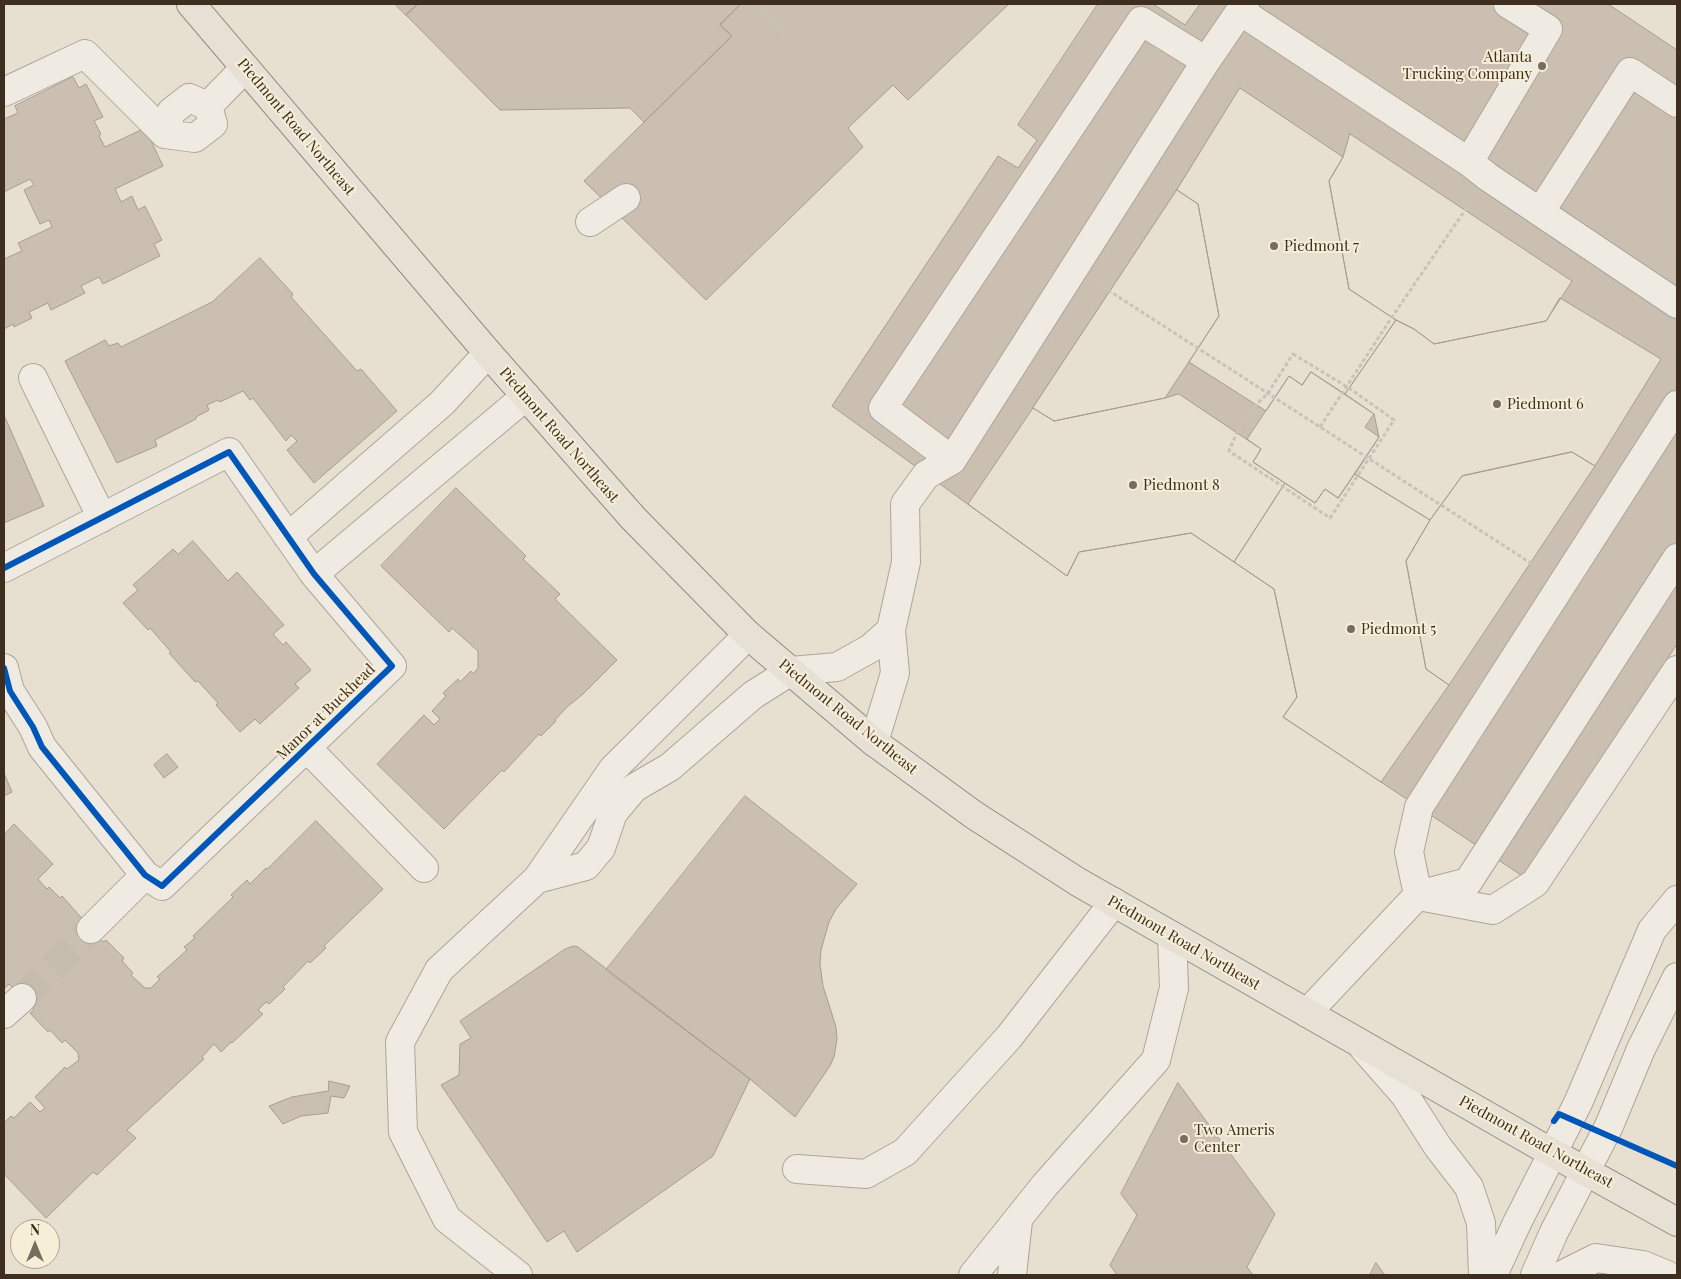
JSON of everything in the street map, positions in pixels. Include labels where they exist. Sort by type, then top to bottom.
[{"type":"main road","name":"Piedmont Road Northeast","points":[[191,4],[488,353],[633,518],[748,635],[874,742],[974,815],[1078,882],[1677,1222]]},
{"type":"street","points":[[1478,169],[1548,29],[1508,4]]},
{"type":"street","points":[[874,742],[895,673],[891,630],[906,562],[905,504],[926,475],[952,460],[1242,7],[1677,304]]},
{"type":"street","points":[[952,460],[882,408],[1142,21],[1206,61]]},
{"type":"street","points":[[4,92],[85,54],[165,134],[195,138],[213,124],[208,106],[245,68]]},
{"type":"street","points":[[1541,211],[1630,72],[1677,103]]},
{"type":"street","points":[[590,222],[626,198]]},
{"type":"street","points":[[288,537],[442,403],[488,353]]},
{"type":"street","points":[[33,378],[102,518]]},
{"type":"street","points":[[314,574],[526,396]]},
{"type":"street","points":[[1418,895],[1409,852],[1419,807],[1677,405]]},
{"type":"street","name":"Manor at Buckhead","points":[[4,568],[229,452],[314,574],[392,666],[162,886],[145,875]]},
{"type":"street","points":[[1307,1013],[1418,895],[1468,882],[1677,558]]},
{"type":"street","points":[[538,879],[586,866],[600,848],[613,814],[634,788],[670,767],[753,695],[791,671],[837,667],[871,648],[891,630]]},
{"type":"street","points":[[518,1275],[446,1219],[403,1132],[400,1042],[439,970],[538,879],[613,770],[748,635]]},
{"type":"street","points":[[4,668],[10,691],[33,727],[42,746],[145,875],[91,929]]},
{"type":"street","points":[[1418,895],[1492,910],[1535,883],[1677,670]]},
{"type":"street","name":"Manor at Buckhead","points":[[306,747],[424,868]]},
{"type":"street","points":[[1493,1275],[1517,1223],[1578,1103],[1652,930],[1677,900]]},
{"type":"street","points":[[797,1169],[866,1174],[905,1152],[1009,1037],[1114,902]]},
{"type":"street","points":[[973,1275],[1045,1185],[1156,1060],[1174,988],[1172,936]]},
{"type":"street","points":[[1535,1275],[1609,1126],[1641,1049],[1677,977]]},
{"type":"street","points":[[1358,1042],[1404,1094],[1438,1147],[1469,1187],[1481,1223],[1482,1275]]},
{"type":"street","points":[[1012,1275],[1018,1221]]},
{"type":"street","points":[[1562,1275],[1596,1258],[1643,1265],[1667,1275]]},
{"type":"path","points":[[754,4],[786,36]]},
{"type":"path","points":[[1320,427],[1392,317],[1478,169]]},
{"type":"path","points":[[1074,268],[1563,583]]},
{"type":"path","points":[[1294,354],[1346,388],[1349,388],[1394,420],[1330,518],[1229,450],[1237,432],[1256,405],[1268,393],[1294,354]]},
{"type":"building","points":[[395,4],[418,4],[406,15]]},
{"type":"building","points":[[418,4],[741,4],[720,25],[732,36],[644,122],[630,108],[500,110],[406,15]]},
{"type":"building","points":[[741,4],[1009,4],[908,100],[893,85],[848,128],[863,147],[706,300],[584,181],[732,36],[720,25]]},
{"type":"building","points":[[1098,4],[1153,4],[1185,25],[1200,4],[1608,4],[1677,50],[1677,644],[1524,877],[1283,717],[1297,697],[1274,589],[1191,533],[1079,552],[1067,576],[832,406],[998,156],[1018,168],[1037,140],[1018,125]],"holes":[[[1350,134],[1572,281],[1546,321],[1434,344],[1414,329],[1396,320],[1349,289],[1329,181],[1343,157]],[[1177,190],[1198,204],[1219,316],[1165,398],[1054,421],[1033,408]],[[1311,372],[1374,414],[1365,427],[1379,437],[1338,498],[1325,489],[1315,503],[1253,462],[1261,449],[1247,439],[1289,376],[1302,385]],[[1572,452],[1595,466],[1449,685],[1426,669],[1406,561],[1430,520],[1462,476]]]},
{"type":"building","points":[[73,77],[79,88],[86,84],[103,117],[94,121],[105,147],[145,128],[163,166],[115,189],[121,202],[132,196],[138,210],[145,206],[162,240],[154,244],[160,256],[103,284],[99,277],[81,286],[85,293],[51,310],[48,303],[29,312],[32,318],[14,327],[13,324],[4,329],[4,259],[22,251],[18,243],[52,227],[49,220],[40,224],[24,190],[34,185],[30,179],[4,192],[4,119],[18,113],[15,106]]},
{"type":"building","name":"Piedmont 7","points":[[1240,88],[1343,157],[1329,181],[1349,289],[1396,320],[1345,394],[1311,372],[1302,385],[1289,376],[1266,411],[1189,362],[1219,316],[1198,204],[1177,190]]},
{"type":"building","points":[[260,258],[293,294],[291,297],[357,371],[361,369],[397,411],[314,483],[287,450],[297,441],[291,435],[286,441],[253,398],[250,400],[243,391],[220,402],[218,400],[207,405],[209,410],[196,417],[196,419],[155,440],[157,446],[117,463],[65,361],[105,340],[109,346],[118,343],[121,347],[212,302]]},
{"type":"building","name":"Piedmont 6","points":[[1560,298],[1661,359],[1595,466],[1572,452],[1462,476],[1430,520],[1355,474],[1379,437],[1374,414],[1345,394],[1396,320],[1414,329],[1434,344],[1546,321]]},
{"type":"building","name":"Piedmont 8","points":[[1179,394],[1261,449],[1253,462],[1285,483],[1234,562],[1191,533],[1079,552],[1067,576],[968,504],[1033,408],[1054,421]]},
{"type":"building","points":[[4,415],[44,506],[4,523]]},
{"type":"building","name":"Piedmont 5","points":[[1355,474],[1430,520],[1406,561],[1426,669],[1449,685],[1381,782],[1283,717],[1297,697],[1274,589],[1234,562],[1285,483],[1315,503],[1325,489],[1338,498]]},
{"type":"building","points":[[456,488],[526,556],[523,559],[560,594],[555,599],[617,660],[567,707],[541,736],[539,734],[504,772],[502,770],[444,829],[377,764],[424,715],[434,725],[440,719],[432,711],[446,696],[443,693],[458,679],[460,682],[471,671],[473,674],[478,668],[478,651],[452,628],[449,632],[381,566]]},
{"type":"building","points":[[193,541],[228,581],[237,572],[284,625],[273,634],[283,645],[286,642],[311,670],[295,684],[299,688],[260,724],[255,719],[240,732],[216,705],[218,703],[198,681],[195,682],[150,628],[148,630],[123,603],[138,590],[133,585],[173,549],[178,554]]},
{"type":"building","points":[[167,754],[178,767],[164,778],[154,765]]},
{"type":"building","points":[[4,773],[12,792],[4,796]]},
{"type":"building","points":[[745,796],[857,884],[836,909],[829,922],[821,950],[820,964],[823,986],[836,1027],[837,1039],[834,1057],[830,1066],[795,1117],[750,1079],[606,970]]},
{"type":"building","points":[[316,821],[383,889],[324,946],[326,948],[310,963],[308,961],[283,987],[285,989],[269,1004],[266,1002],[258,1010],[263,1014],[232,1043],[221,1052],[214,1044],[202,1057],[204,1059],[127,1130],[136,1138],[97,1175],[93,1172],[46,1218],[4,1174],[4,1123],[11,1116],[14,1118],[30,1102],[40,1112],[45,1108],[35,1097],[65,1067],[67,1069],[79,1060],[78,1053],[65,1040],[62,1043],[50,1030],[48,1032],[30,1013],[34,1010],[9,984],[5,988],[4,986],[4,835],[14,824],[53,864],[38,879],[47,889],[49,887],[60,898],[62,896],[103,942],[106,940],[124,958],[122,961],[133,973],[131,975],[145,988],[151,988],[160,979],[157,977],[187,950],[184,947],[195,938],[193,936],[233,897],[231,895],[247,880],[250,884]]},
{"type":"building","points":[[574,946],[578,947],[750,1079],[713,1156],[577,1252],[564,1231],[547,1242],[441,1085],[459,1075],[460,1044],[471,1038],[460,1021],[565,949]]},
{"type":"building","points":[[329,1081],[350,1086],[344,1098],[331,1096],[328,1113],[301,1116],[283,1124],[269,1106],[292,1097],[328,1091]]},
{"type":"building","name":"Two Ameris Center","points":[[1178,1083],[1275,1214],[1247,1267],[1253,1275],[1117,1275],[1110,1265],[1137,1215],[1121,1194]]},
{"type":"building","points":[[1376,1263],[1385,1275],[1370,1275]]},
{"type":"tunnel","points":[[22,998],[91,929]]},
{"type":"cycle path","points":[[4,568],[229,452],[314,574],[392,666],[162,886],[145,875],[42,747],[33,727],[10,691],[4,668]]},
{"type":"cycle path","points":[[1554,1121],[1559,1114],[1677,1166]]},
{"type":"place","name":"Atlanta Trucking Company","points":[[1542,66]]},
{"type":"place","name":"Piedmont 7","points":[[1274,246]]},
{"type":"place","name":"Piedmont 6","points":[[1497,404]]},
{"type":"place","name":"Piedmont 8","points":[[1133,485]]},
{"type":"place","name":"Piedmont 5","points":[[1351,629]]},
{"type":"place","name":"Two Ameris Center","points":[[1184,1139]]}]
